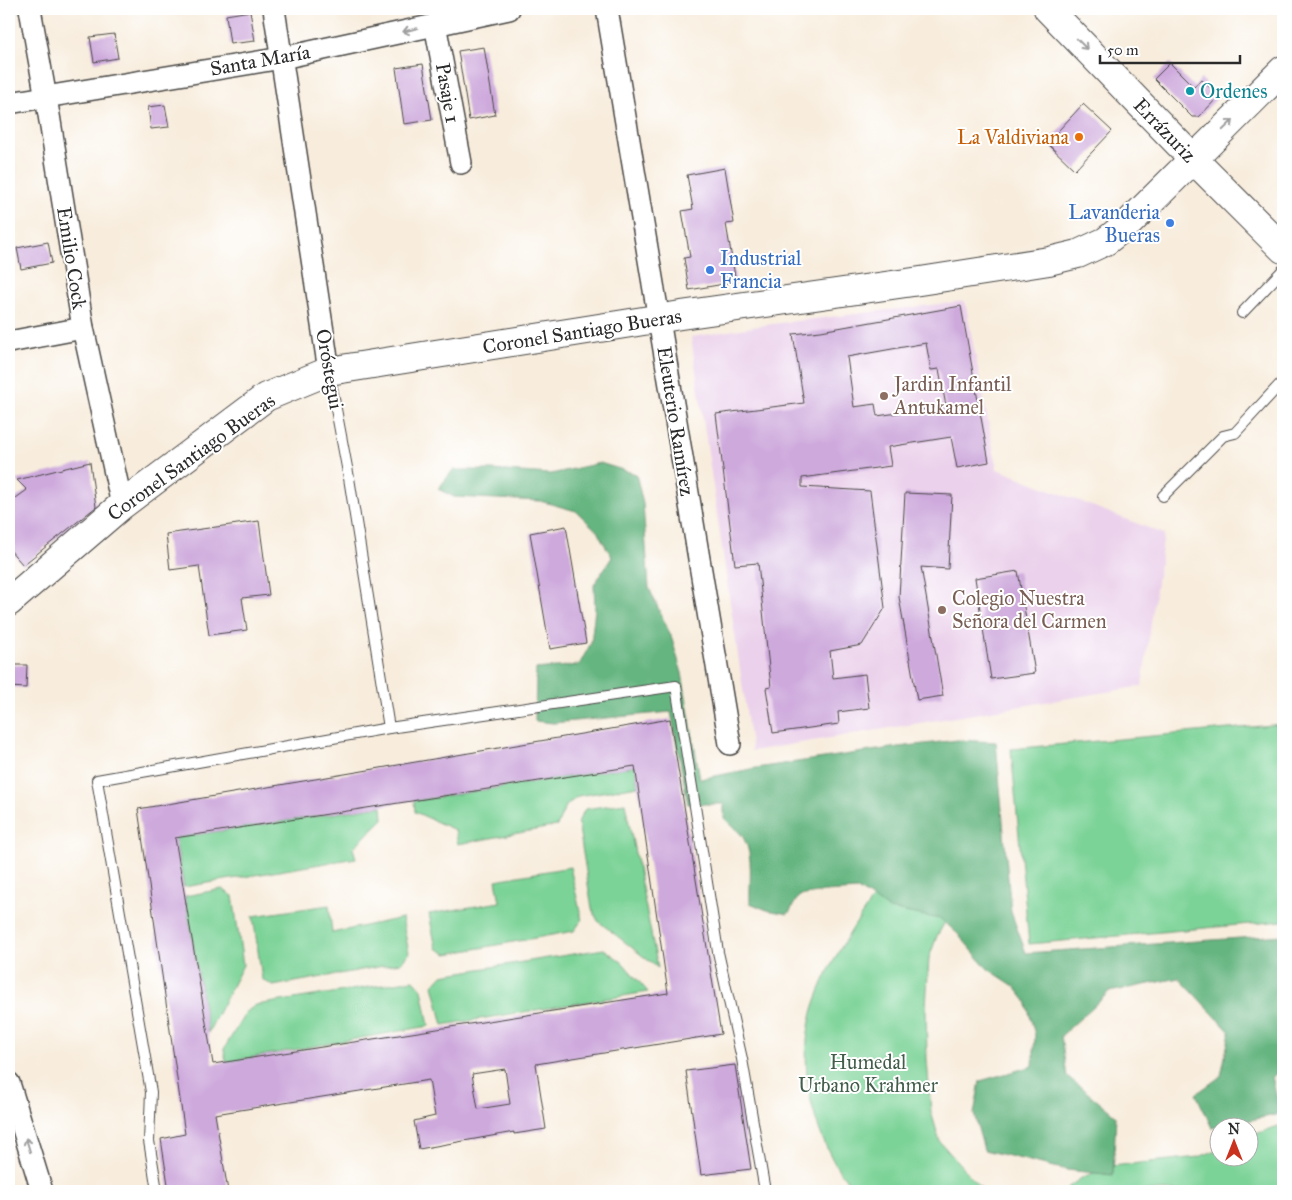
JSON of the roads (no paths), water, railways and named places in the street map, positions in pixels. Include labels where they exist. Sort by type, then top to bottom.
[{"type":"main road","name":"Errázuriz","points":[[1048,9],[1283,249]]},
{"type":"main road","name":"Coronel Santiago Bueras","points":[[9,602],[122,505],[266,397],[329,371],[659,319],[1049,261],[1078,254],[1106,241],[1130,222],[1283,70]]},
{"type":"street","name":"Emilio Cock","points":[[30,9],[83,328],[122,505]]},
{"type":"street","name":"Oróstegui","points":[[274,9],[329,371]]},
{"type":"street","name":"Santa María","points":[[9,103],[282,58],[509,9]]},
{"type":"street","name":"Eleuterio Ramírez","points":[[607,9],[730,744]]},
{"type":"street","name":"Pasaje 1","points":[[436,24],[461,163]]},
{"type":"street","points":[[9,342],[83,328]]},
{"type":"street","points":[[9,1083],[14,1119],[42,1191]]},
{"type":"lane","points":[[1242,313],[1283,270]]},
{"type":"lane","name":"Oróstegui","points":[[329,371],[389,728]]},
{"type":"lane","points":[[1163,496],[1223,436],[1235,433],[1283,381]]},
{"type":"lane","points":[[157,1191],[149,1141],[151,1092],[97,780],[389,728],[676,686],[718,952],[742,1059],[766,1191]]},
{"type":"place","name":"Ordenes","points":[[1190,91]]},
{"type":"place","name":"La Valdiviana","points":[[1079,137]]},
{"type":"place","name":"Lavanderia Bueras","points":[[1170,223]]},
{"type":"place","name":"Industrial Francia","points":[[710,270]]},
{"type":"place","name":"Jardin Infantil Antukamel","points":[[884,396]]},
{"type":"place","name":"Colegio Nuestra Señora del Carmen","points":[[942,610]]},
{"type":"park label","name":"Humedal Urbano Krahmer","points":[[868,1074]]}]
